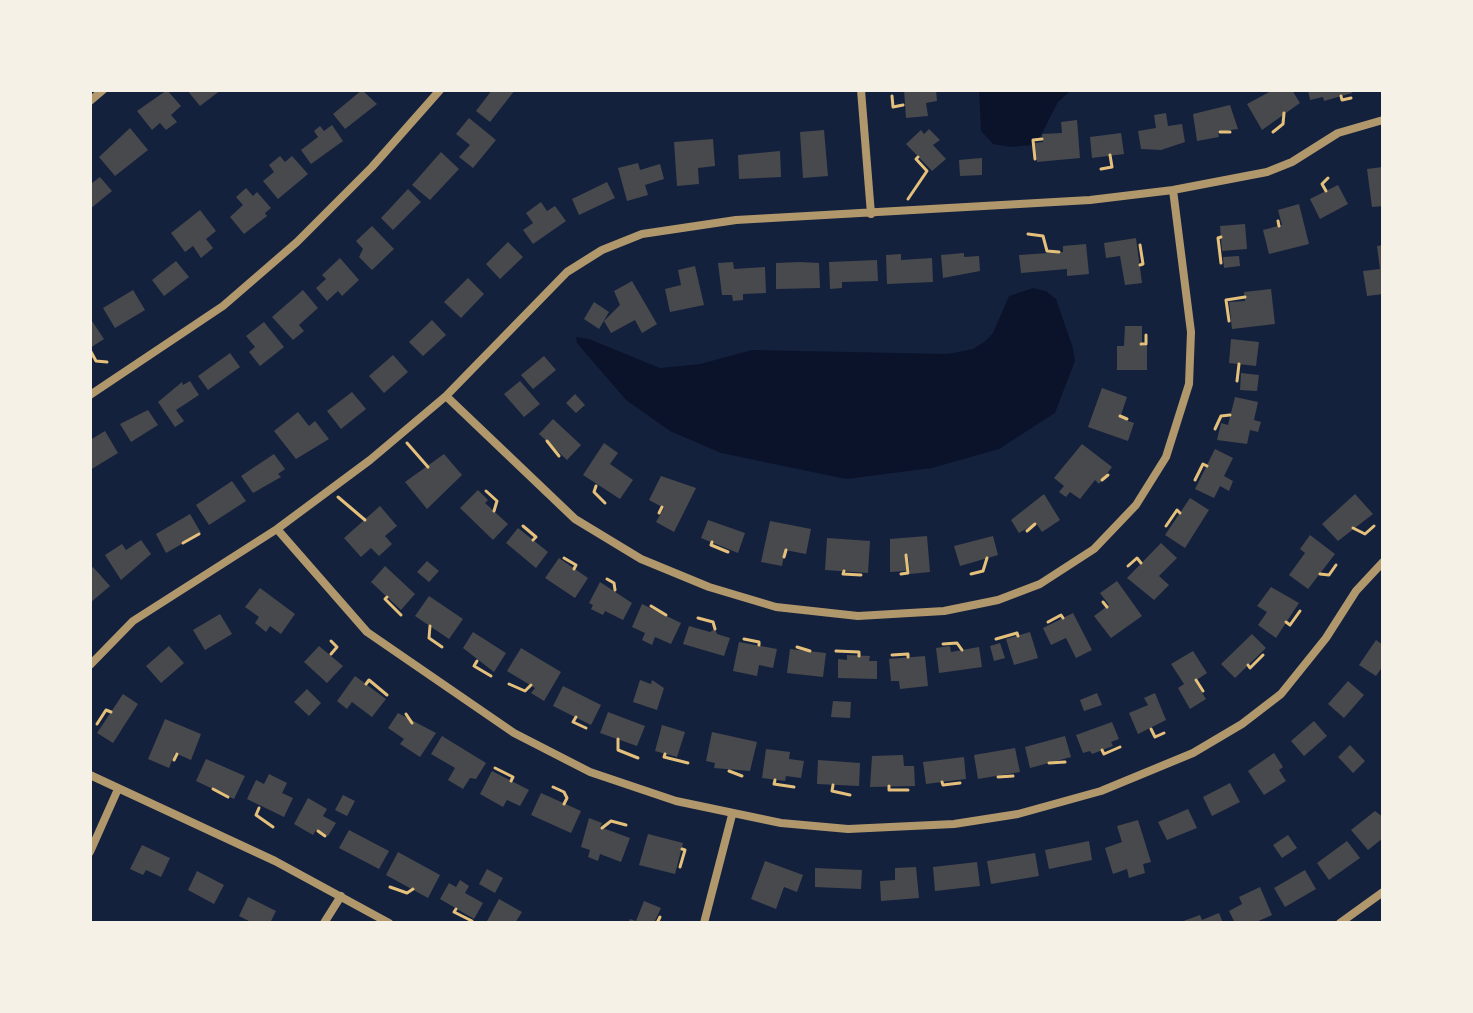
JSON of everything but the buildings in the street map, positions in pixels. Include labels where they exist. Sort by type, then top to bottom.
[{"type":"street","points":[[90,101],[103,90]]},
{"type":"street","points":[[90,395],[223,306],[297,242],[372,167],[440,90]]},
{"type":"street","points":[[861,90],[871,214]]},
{"type":"street","points":[[90,665],[133,621],[277,529],[370,460],[446,396],[567,272],[602,250],[642,234],[690,224],[1090,200],[1173,190],[1267,172],[1338,133],[1383,120]]},
{"type":"street","points":[[446,396],[575,519],[641,559],[709,587],[776,607],[858,616],[944,611],[998,600],[1040,584],[1094,549],[1136,505],[1166,457],[1189,384],[1191,336],[1173,190]]},
{"type":"street","points":[[277,529],[367,632],[462,701],[514,733],[590,772],[664,798],[732,815],[848,829],[939,825],[1018,814],[1125,783],[1217,740],[1281,694],[1313,657],[1356,591],[1383,562]]},
{"type":"street","points":[[90,775],[341,896],[389,923]]},
{"type":"street","points":[[90,852],[118,789]]},
{"type":"street","points":[[704,923],[716,887],[732,815]]},
{"type":"street","points":[[1340,923],[1383,892]]},
{"type":"street","points":[[324,923],[341,896]]},
{"type":"path","points":[[892,96],[893,107],[903,105]]},
{"type":"path","points":[[1341,96],[1342,100],[1351,98]]},
{"type":"path","points":[[1273,132],[1283,124],[1284,113]]},
{"type":"path","points":[[1220,132],[1230,132]]},
{"type":"path","points":[[1035,159],[1033,140],[1042,139]]},
{"type":"path","points":[[1101,169],[1112,167],[1110,155]]},
{"type":"path","points":[[907,203],[927,171],[916,159],[918,157]]},
{"type":"path","points":[[1326,191],[1322,184],[1328,178]]},
{"type":"path","points":[[1028,234],[1043,236],[1047,251],[1059,252]]},
{"type":"path","points":[[1221,237],[1218,238],[1221,263]]},
{"type":"path","points":[[1140,245],[1143,264],[1140,265]]},
{"type":"path","points":[[1229,321],[1226,300],[1245,297]]},
{"type":"path","points":[[1141,344],[1146,344],[1146,335]]},
{"type":"path","points":[[90,350],[96,361],[107,362]]},
{"type":"path","points":[[1237,381],[1239,364]]},
{"type":"path","points":[[1215,429],[1221,416],[1230,415]]},
{"type":"path","points":[[1120,416],[1127,419]]},
{"type":"path","points":[[547,441],[559,456]]},
{"type":"path","points":[[406,442],[428,467]]},
{"type":"path","points":[[1195,480],[1203,464],[1207,466]]},
{"type":"path","points":[[1102,480],[1108,475]]},
{"type":"path","points":[[596,486],[594,492],[605,503]]},
{"type":"path","points":[[486,491],[497,501],[494,511]]},
{"type":"path","points":[[338,497],[365,520]]},
{"type":"path","points":[[659,513],[662,507]]},
{"type":"path","points":[[1166,526],[1177,510],[1180,513]]},
{"type":"path","points":[[1027,531],[1035,524]]},
{"type":"path","points":[[523,526],[536,537],[533,540]]},
{"type":"path","points":[[1353,528],[1365,534],[1374,526]]},
{"type":"path","points":[[183,543],[199,534]]},
{"type":"path","points":[[712,542],[711,545],[728,552]]},
{"type":"path","points":[[784,557],[786,550]]},
{"type":"path","points":[[901,574],[908,573],[906,555]]},
{"type":"path","points":[[564,558],[576,565],[574,569]]},
{"type":"path","points":[[971,574],[983,571],[987,558]]},
{"type":"path","points":[[1128,566],[1137,558],[1141,563]]},
{"type":"path","points":[[1320,574],[1329,575],[1336,565]]},
{"type":"path","points":[[844,571],[843,574],[861,575]]},
{"type":"path","points":[[607,579],[614,583],[615,590]]},
{"type":"path","points":[[387,597],[385,599],[401,615]]},
{"type":"path","points":[[1103,602],[1107,607]]},
{"type":"path","points":[[651,606],[666,615]]},
{"type":"path","points":[[1286,622],[1290,625],[1300,611]]},
{"type":"path","points":[[1048,622],[1061,615],[1063,618]]},
{"type":"path","points":[[698,618],[713,622],[715,629]]},
{"type":"path","points":[[430,626],[429,638],[442,647]]},
{"type":"path","points":[[996,639],[1017,633],[1018,636]]},
{"type":"path","points":[[744,639],[759,642],[759,645]]},
{"type":"path","points":[[331,641],[337,647],[331,654]]},
{"type":"path","points":[[943,644],[957,643],[962,650]]},
{"type":"path","points":[[797,647],[810,651]]},
{"type":"path","points":[[836,651],[859,652],[859,656]]},
{"type":"path","points":[[892,655],[908,654],[908,657]]},
{"type":"path","points":[[1248,665],[1250,668],[1263,655]]},
{"type":"path","points":[[477,661],[474,666],[491,676]]},
{"type":"path","points":[[366,684],[369,680],[387,695]]},
{"type":"path","points":[[1196,680],[1203,691]]},
{"type":"path","points":[[509,684],[525,691],[531,685]]},
{"type":"path","points":[[97,724],[106,710],[111,712]]},
{"type":"path","points":[[406,714],[412,723]]},
{"type":"path","points":[[576,717],[573,722],[586,728]]},
{"type":"path","points":[[1151,729],[1155,737],[1164,733]]},
{"type":"path","points":[[618,739],[618,750],[638,758]]},
{"type":"path","points":[[1102,750],[1104,754],[1120,747]]},
{"type":"path","points":[[174,760],[177,754]]},
{"type":"path","points":[[665,754],[664,757],[688,763]]},
{"type":"path","points":[[1049,763],[1065,762]]},
{"type":"path","points":[[495,768],[513,777],[511,781]]},
{"type":"path","points":[[729,771],[742,776]]},
{"type":"path","points":[[998,777],[1013,776]]},
{"type":"path","points":[[775,780],[774,784],[794,787]]},
{"type":"path","points":[[942,782],[943,785],[960,783]]},
{"type":"path","points":[[833,785],[832,791],[850,795]]},
{"type":"path","points":[[889,786],[889,790],[908,790]]},
{"type":"path","points":[[553,787],[564,792],[567,798],[564,804]]},
{"type":"path","points":[[213,789],[228,797]]},
{"type":"path","points":[[259,808],[256,815],[273,827]]},
{"type":"path","points":[[602,828],[611,821],[626,825]]},
{"type":"path","points":[[318,831],[325,836]]},
{"type":"path","points":[[680,867],[685,850],[682,849]]},
{"type":"path","points":[[390,887],[407,893],[413,889]]},
{"type":"path","points":[[456,909],[454,912],[472,921]]},
{"type":"path","points":[[657,923],[660,917]]},
{"type":"water","points":[[979,90],[1071,90],[1058,102],[1040,137],[1031,145],[1011,147],[993,144],[981,131]]},
{"type":"water","points":[[1033,288],[1046,291],[1056,299],[1073,348],[1075,361],[1055,413],[999,449],[932,468],[846,479],[721,453],[670,431],[626,400],[577,343],[576,337],[589,339],[660,368],[700,364],[752,350],[948,354],[973,349],[984,342],[993,333],[1009,296]]}]
